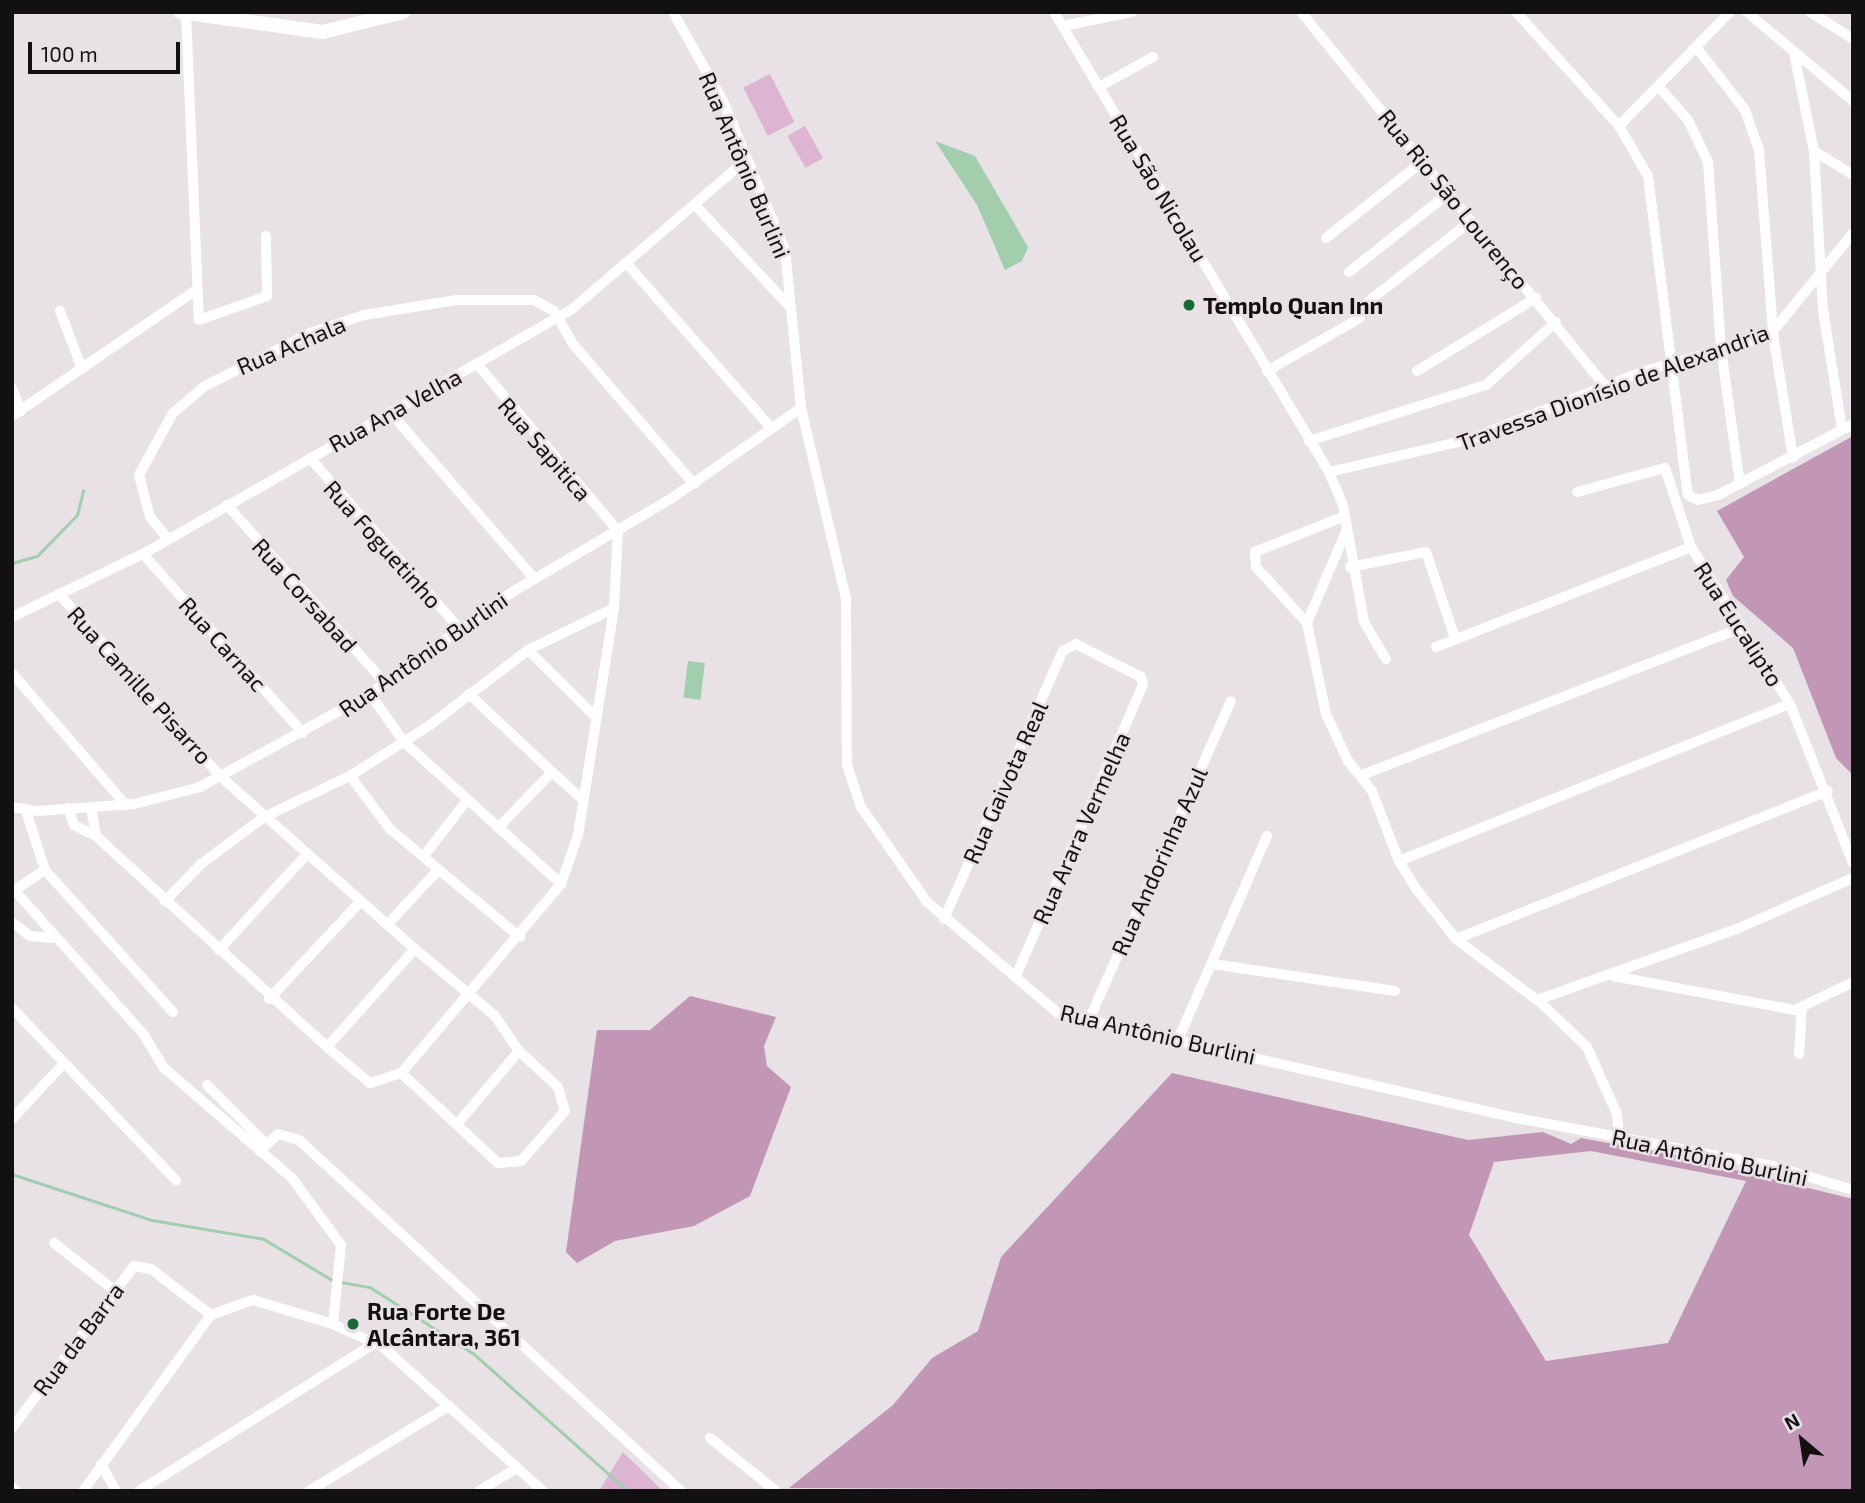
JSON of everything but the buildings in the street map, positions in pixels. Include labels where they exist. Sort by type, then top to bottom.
[{"type":"main road","points":[[180,12],[269,29],[404,12]]},
{"type":"street","name":"Rua Antônio Burlini","points":[[673,12],[747,159],[785,250],[801,408],[846,599],[853,788],[908,879],[944,919],[1017,973],[1047,1007],[1088,1022],[1619,1138],[1773,1166],[1853,1190]]},
{"type":"street","name":"Rua São Nicolau","points":[[1054,12],[1329,472],[1345,516],[1352,567],[1364,622],[1386,659]]},
{"type":"street","points":[[1063,26],[1132,12]]},
{"type":"street","name":"Rua Rio São Lourenço","points":[[1301,12],[1556,322],[1606,387]]},
{"type":"street","points":[[1516,12],[1619,125],[1652,192],[1667,363],[1689,496]]},
{"type":"street","points":[[1619,125],[1730,12]]},
{"type":"street","points":[[1747,12],[1795,58],[1853,101]]},
{"type":"street","points":[[1810,12],[1853,39]]},
{"type":"street","points":[[186,13],[197,290],[202,322],[264,299],[266,236]]},
{"type":"street","points":[[1696,47],[1735,94],[1756,137],[1773,334],[1793,457]]},
{"type":"street","points":[[1099,87],[1153,57]]},
{"type":"street","points":[[1689,496],[1706,500],[1848,427],[1820,272],[1814,151],[1795,58]]},
{"type":"street","points":[[1659,87],[1693,127],[1708,162],[1721,349],[1740,484]]},
{"type":"street","points":[[1814,151],[1853,175]]},
{"type":"street","name":"Rua Ana Velha","points":[[12,617],[143,554],[560,317],[628,265],[747,159]]},
{"type":"street","points":[[1326,239],[1423,161]]},
{"type":"street","points":[[1349,272],[1449,193]]},
{"type":"street","points":[[695,205],[791,308]]},
{"type":"street","points":[[1369,301],[1471,221]]},
{"type":"street","name":"Travessa Dionísio de Alexandria","points":[[1329,472],[1467,440],[1667,363],[1773,334],[1853,233]]},
{"type":"street","points":[[628,265],[771,428]]},
{"type":"street","points":[[12,388],[16,414],[197,290]]},
{"type":"street","points":[[1417,371],[1536,298]]},
{"type":"street","name":"Rua Achala","points":[[168,539],[150,517],[139,475],[173,413],[220,376],[274,348],[365,315],[457,300],[534,300],[560,317]]},
{"type":"street","points":[[60,311],[82,369]]},
{"type":"street","points":[[560,317],[573,344],[694,484]]},
{"type":"street","points":[[1267,371],[1360,318]]},
{"type":"street","points":[[1309,441],[1486,385],[1556,322]]},
{"type":"street","name":"Rua Sapitica","points":[[477,364],[618,531]]},
{"type":"street","name":"Rua Antônio Burlini","points":[[12,807],[26,811],[126,805],[177,797],[220,776],[370,694],[459,628],[534,578],[694,484],[801,408]]},
{"type":"street","points":[[390,412],[534,578]]},
{"type":"street","name":"Rua Foguetinho","points":[[310,458],[459,628]]},
{"type":"street","name":"Rua Eucalipto","points":[[1577,492],[1660,467],[1668,473],[1676,508],[1691,547],[1739,629],[1790,704],[1828,791],[1853,863]]},
{"type":"street","points":[[1676,508],[1689,496]]},
{"type":"street","name":"Rua Corsabad","points":[[227,505],[385,683]]},
{"type":"street","points":[[1345,516],[1255,552],[1256,567],[1307,623],[1326,714],[1348,761],[1362,775],[1399,861],[1456,939],[1539,1001],[1587,1047],[1617,1114],[1619,1138]]},
{"type":"street","points":[[1307,623],[1347,529]]},
{"type":"street","points":[[68,808],[74,825],[96,836],[269,999],[327,1047],[377,1085],[401,1073],[520,937],[561,884],[583,800],[614,608],[618,531]]},
{"type":"street","points":[[1436,647],[1691,547]]},
{"type":"street","points":[[1352,567],[1426,552],[1455,638]]},
{"type":"street","name":"Rua Carnac","points":[[143,554],[303,733]]},
{"type":"street","name":"Rua Camille Pisarro","points":[[59,594],[220,776],[306,855],[495,1016],[519,1051],[558,1087],[565,1111],[521,1161],[508,1165],[498,1163],[458,1123]]},
{"type":"street","points":[[165,901],[201,864],[264,817],[350,776],[404,742],[528,650],[614,608]]},
{"type":"street","points":[[1362,775],[1739,629]]},
{"type":"street","name":"Rua Gaivota Real","points":[[944,919],[1067,647],[1076,645],[1144,682]]},
{"type":"street","points":[[528,650],[596,718]]},
{"type":"street","points":[[12,673],[126,805]]},
{"type":"street","name":"Rua Arara Vermelha","points":[[1017,973],[1144,682]]},
{"type":"street","points":[[370,694],[404,742],[561,884]]},
{"type":"street","points":[[469,694],[583,800]]},
{"type":"street","name":"Rua Andorinha Azul","points":[[1088,1022],[1231,701]]},
{"type":"street","points":[[1399,861],[1790,704]]},
{"type":"street","points":[[498,828],[552,772]]},
{"type":"street","points":[[350,776],[366,804],[520,937]]},
{"type":"street","points":[[1456,939],[1828,791]]},
{"type":"street","points":[[424,856],[467,800]]},
{"type":"street","points":[[91,807],[96,836]]},
{"type":"street","points":[[26,811],[45,870],[173,1012]]},
{"type":"street","points":[[1177,1042],[1266,836]]},
{"type":"street","points":[[219,950],[306,855]]},
{"type":"street","points":[[387,925],[439,869]]},
{"type":"street","points":[[45,870],[13,891],[52,938],[144,1035],[164,1068],[262,1147]]},
{"type":"street","points":[[1539,1001],[1612,976],[1853,878]]},
{"type":"street","points":[[269,999],[360,902]]},
{"type":"street","points":[[12,922],[30,936],[52,938]]},
{"type":"street","points":[[327,1047],[415,949]]},
{"type":"street","points":[[1212,964],[1395,991]]},
{"type":"street","points":[[1612,976],[1699,996],[1802,1008],[1853,982]]},
{"type":"street","points":[[12,1008],[176,1180]]},
{"type":"street","points":[[1799,1054],[1802,1008]]},
{"type":"street","points":[[401,1073],[458,1123],[519,1051]]},
{"type":"street","points":[[12,1119],[64,1063]]},
{"type":"street","points":[[207,1085],[292,1178],[341,1245],[333,1324]]},
{"type":"street","points":[[262,1147],[287,1133],[326,1162],[681,1491]]},
{"type":"street","points":[[54,1243],[114,1290]]},
{"type":"street","name":"Rua da Barra","points":[[12,1428],[134,1266],[151,1269],[211,1315]]},
{"type":"street","points":[[83,1491],[211,1315],[253,1300],[333,1324],[375,1343],[543,1491]]},
{"type":"street","points":[[139,1491],[375,1343]]},
{"type":"street","points":[[309,1491],[449,1406]]},
{"type":"street","points":[[710,1438],[776,1491]]},
{"type":"street","points":[[101,1464],[116,1491]]},
{"type":"street","points":[[479,1491],[517,1468]]},
{"type":"street","points":[[12,1487],[17,1491]]},
{"type":"shaded area","points":[[770,74],[795,122],[768,136],[743,88]]},
{"type":"shaded area","points":[[805,126],[823,158],[805,168],[788,136]]},
{"type":"shaded area","points":[[935,141],[975,156],[1028,247],[1022,261],[1005,270],[977,205]]},
{"type":"shaded area","points":[[1853,436],[1853,775],[1836,758],[1793,648],[1733,596],[1726,580],[1744,557],[1717,511]]},
{"type":"shaded area","points":[[688,661],[705,663],[700,700],[683,698]]},
{"type":"shaded area","points":[[690,996],[776,1017],[764,1046],[767,1066],[791,1087],[750,1196],[694,1226],[615,1241],[577,1263],[566,1252],[597,1030],[650,1030]]},
{"type":"shaded area","points":[[1172,1073],[1468,1140],[1543,1132],[1571,1144],[1581,1138],[1675,1155],[1853,1199],[1853,1491],[789,1488],[893,1405],[932,1358],[978,1331],[1001,1257]],"holes":[[[1591,1151],[1746,1181],[1668,1343],[1546,1361],[1469,1235],[1494,1162]]]},
{"type":"shaded area","points":[[623,1452],[663,1491],[599,1491]]},
{"type":"waterway","points":[[12,563],[37,556],[77,515],[83,491]]},
{"type":"waterway","points":[[12,1174],[152,1220],[264,1239],[334,1281]]},
{"type":"waterway","points":[[341,1282],[370,1287],[473,1353],[628,1491]]},
{"type":"place","name":"Templo Quan Inn","points":[[1189,305]]},
{"type":"place","name":"Rua Forte De Alcântara, 361","points":[[353,1324]]}]
